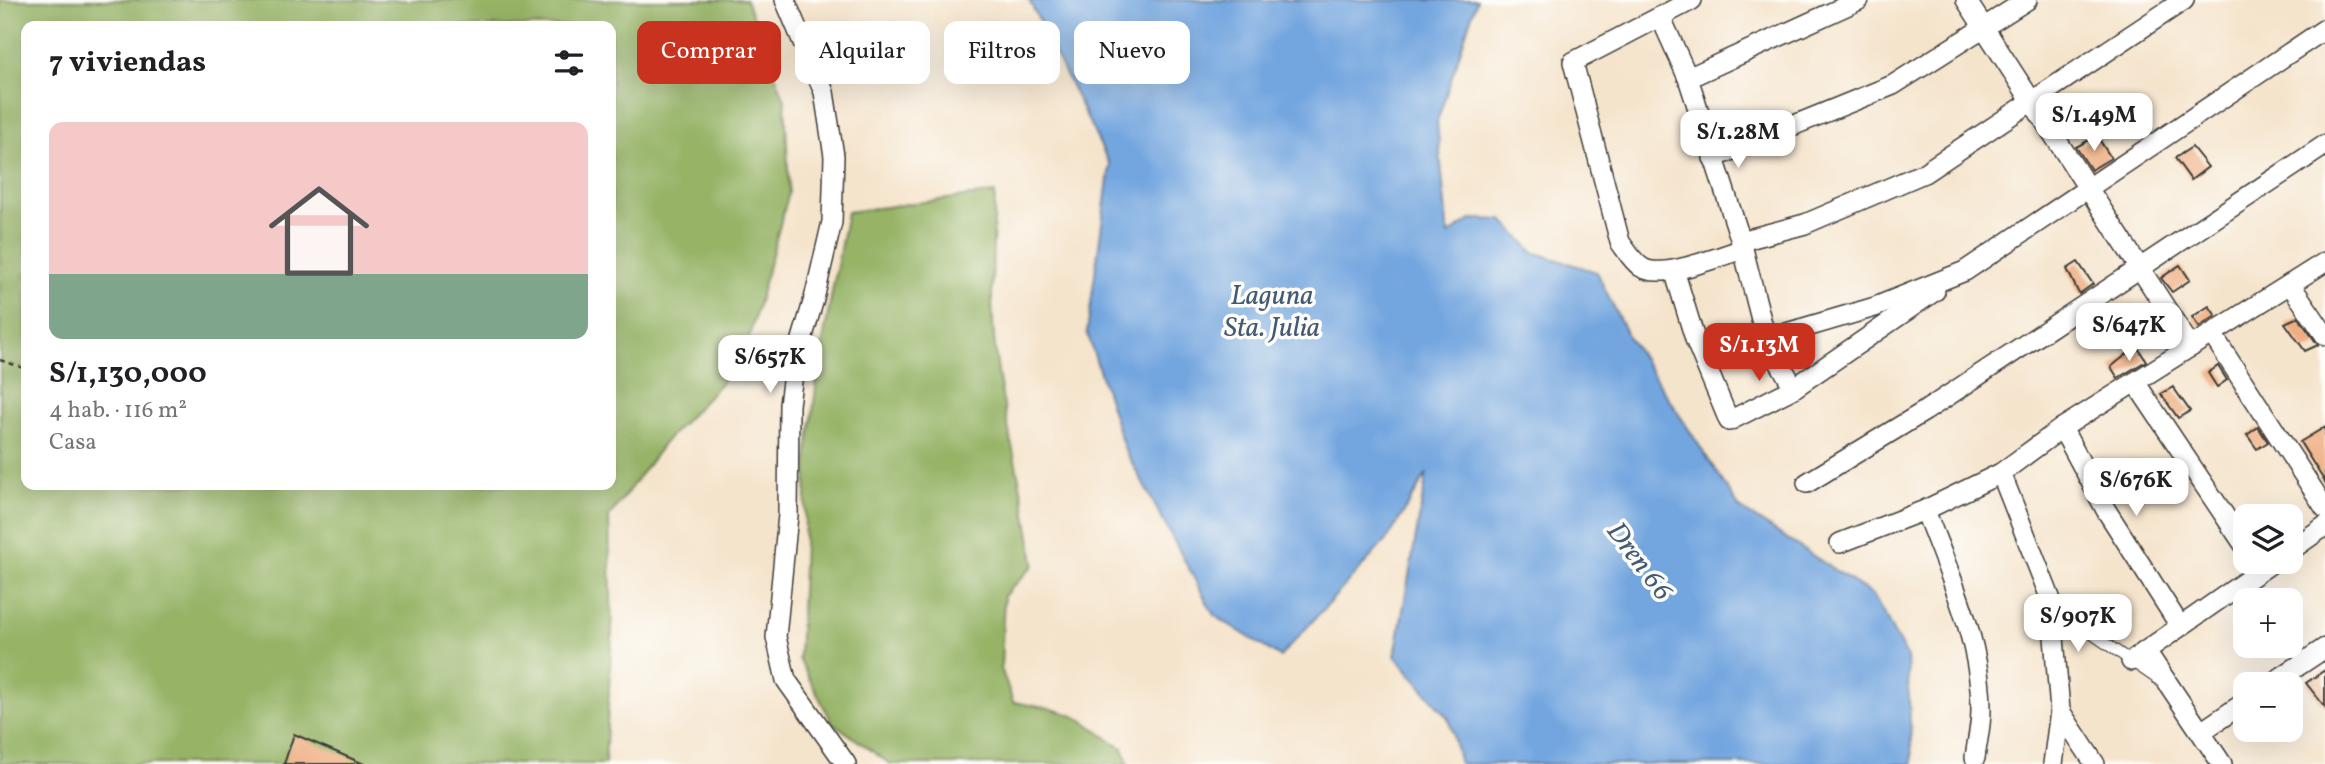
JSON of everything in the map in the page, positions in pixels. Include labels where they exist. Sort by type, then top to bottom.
[{"type":"street","points":[[785,0],[824,92],[834,156],[832,222],[814,299],[794,366],[789,405],[788,515],[776,637],[786,680],[846,764]]},
{"type":"street","points":[[1692,0],[1573,62],[1620,242],[1643,269],[1656,272],[1674,270],[1817,219],[1924,173],[2184,0]]},
{"type":"street","points":[[1688,78],[1859,0]]},
{"type":"street","points":[[1966,0],[2192,346]]},
{"type":"street","points":[[1713,158],[1881,90],[2027,0]]},
{"type":"street","points":[[1661,18],[1688,78],[1742,245],[1766,339],[1794,388]]},
{"type":"street","points":[[1674,270],[1695,339],[1729,421],[1794,388],[2325,29]]},
{"type":"street","points":[[1807,483],[1926,411],[2325,145]]},
{"type":"street","points":[[1840,543],[1925,510],[2001,473],[2062,428],[2325,262]]},
{"type":"street","points":[[1766,339],[1875,307],[1965,271]]},
{"type":"street","points":[[2290,284],[2325,335]]},
{"type":"street","points":[[2212,334],[2325,508]]},
{"type":"street","points":[[2135,382],[2233,528]]},
{"type":"street","points":[[2062,428],[2106,510],[2180,626]]},
{"type":"street","points":[[2001,473],[2051,600],[2060,711],[2053,764]]},
{"type":"street","points":[[1925,510],[1960,605],[1978,667],[1981,714],[1975,758]]},
{"type":"street","points":[[2303,542],[2325,526]]},
{"type":"street","points":[[2222,764],[2172,689],[2138,656],[2250,574]]},
{"type":"street","points":[[2290,672],[2325,648]]},
{"type":"street","points":[[2201,732],[2233,710]]},
{"type":"street","points":[[2060,711],[2095,764]]},
{"type":"lane","points":[[2051,600],[2095,636],[2138,656]]},
{"type":"path","points":[[0,360],[21,367]]},
{"type":"green space","points":[[0,0],[746,0],[754,21],[637,21],[637,84],[779,84],[785,100],[789,192],[743,360],[665,442],[609,517],[612,633],[605,764],[0,764]]},
{"type":"green space","points":[[995,193],[992,290],[996,353],[1034,565],[1004,596],[1001,668],[1013,702],[1057,711],[1082,720],[1123,748],[1128,764],[890,764],[832,722],[799,659],[808,449],[820,357],[847,212]]},
{"type":"water","points":[[1029,0],[1477,0],[1437,122],[1448,235],[1472,219],[1503,220],[1533,252],[1597,272],[1626,333],[1740,508],[1873,595],[1907,656],[1912,764],[1460,764],[1449,719],[1395,656],[1427,473],[1389,537],[1280,657],[1214,615],[1124,448],[1087,332],[1110,165],[1060,63],[1060,21],[1039,21]]},
{"type":"building","points":[[2097,136],[2111,158],[2091,170],[2076,147]]},
{"type":"building","points":[[2192,147],[2208,167],[2191,180],[2175,158]]},
{"type":"building","points":[[2078,262],[2093,284],[2079,294],[2067,269]]},
{"type":"building","points":[[2180,265],[2190,280],[2172,292],[2161,278]]},
{"type":"building","points":[[2209,306],[2216,316],[2199,327],[2192,317]]},
{"type":"building","points":[[2298,317],[2318,345],[2305,351],[2285,323]]},
{"type":"building","points":[[2137,346],[2146,361],[2118,378],[2111,367]]},
{"type":"building","points":[[2218,366],[2227,380],[2217,387],[2208,373]]},
{"type":"building","points":[[2173,387],[2190,411],[2178,418],[2161,394]]},
{"type":"building","points":[[2258,427],[2268,442],[2257,449],[2247,435]]},
{"type":"building","points":[[2325,427],[2325,482],[2300,442]]},
{"type":"building","points":[[2325,670],[2325,707],[2306,683]]},
{"type":"building","points":[[294,734],[364,764],[284,764]]},
{"type":"water label","name":"Laguna Sta. Julia","points":[[1272,312]]},
{"type":"water label","name":"Dren 66","points":[[1639,562]]}]
